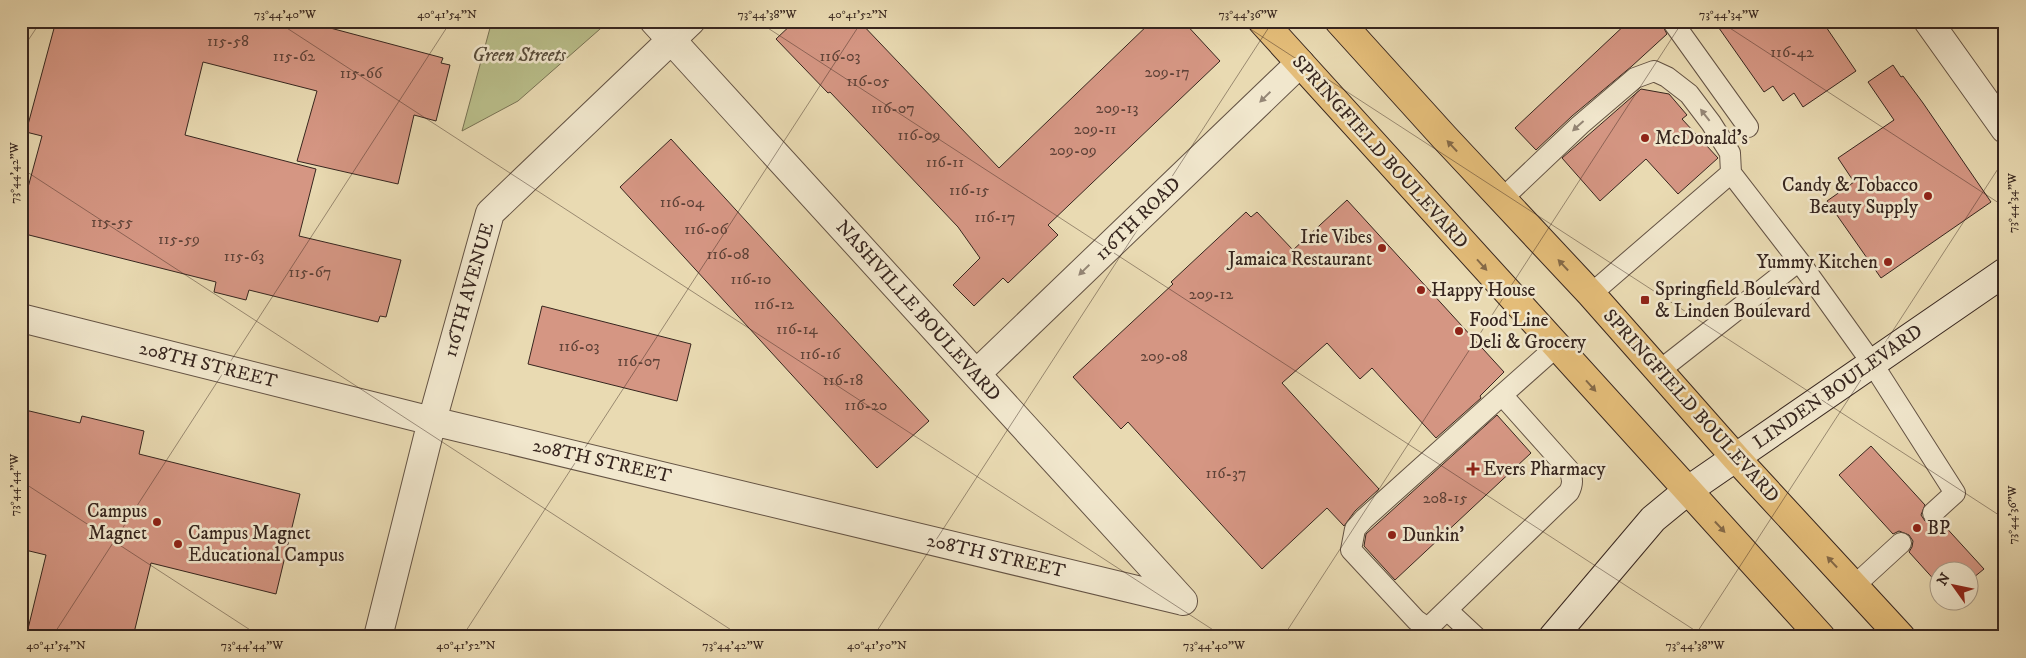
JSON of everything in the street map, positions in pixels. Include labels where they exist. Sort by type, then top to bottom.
[{"type":"main road","name":"SPRINGFIELD BOULEVARD","points":[[1262,21],[1687,492],[1821,637]]},
{"type":"main road","name":"SPRINGFIELD BOULEVARD","points":[[1339,21],[1591,294],[1736,458],[1901,637]]},
{"type":"street","name":"116TH AVENUE","points":[[378,637],[432,421],[490,213],[662,31],[691,21]]},
{"type":"street","points":[[1928,21],[2005,129]]},
{"type":"street","name":"NASHVILLE BOULEVARD","points":[[662,31],[1183,601]]},
{"type":"street","name":"116TH ROAD","points":[[976,374],[1300,63]]},
{"type":"street","name":"LINDEN BOULEVARD","points":[[1553,637],[1653,519],[1687,492],[2005,272]]},
{"type":"street","name":"208TH STREET","points":[[21,318],[432,421],[1183,601]]},
{"type":"lane","points":[[1672,21],[1748,127]]},
{"type":"lane","points":[[1502,199],[1586,119],[1636,78],[1654,71],[1666,77],[1689,94],[1711,123],[1730,153],[1730,173],[1799,261],[1872,363],[1956,492],[1932,513]]},
{"type":"lane","points":[[1591,294],[1730,173]]},
{"type":"lane","points":[[1659,371],[1799,261]]},
{"type":"lane","points":[[1502,395],[1569,470],[1573,478],[1572,485],[1569,492],[1430,626],[1423,624],[1416,620],[1352,550],[1355,530],[1364,519],[1502,395],[1556,347]]},
{"type":"lane","points":[[1854,586],[1901,543]]},
{"type":"lane","points":[[1447,610],[1476,637]]},
{"type":"green space","name":"Green Streets","points":[[502,21],[608,22],[518,101],[462,131],[490,28]]},
{"type":"building","points":[[56,21],[304,21],[443,58],[441,63],[450,65],[436,121],[414,115],[398,184],[297,161],[317,91],[203,62],[185,135],[316,169],[299,236],[401,260],[386,317],[380,316],[378,322],[249,290],[246,300],[214,292],[216,282],[21,233],[21,213],[42,136],[26,132]]},
{"type":"building","points":[[795,21],[859,21],[999,168],[1152,21],[1183,21],[1220,61],[1048,225],[1058,235],[1008,283],[1003,278],[974,306],[953,285],[980,258],[958,227],[830,92],[828,93],[776,39]]},
{"type":"building","points":[[1629,21],[1660,21],[1667,34],[1572,116],[1536,150],[1515,128]]},
{"type":"building","points":[[1714,21],[1822,21],[1856,71],[1803,107],[1794,93],[1783,101],[1773,86],[1764,92]]},
{"type":"building","points":[[1893,65],[1923,103],[1991,202],[1881,278],[1827,201],[1854,182],[1838,158],[1894,120],[1868,82]]},
{"type":"building","name":"McDonald's","points":[[1641,89],[1669,94],[1687,115],[1682,119],[1718,158],[1678,194],[1646,159],[1600,201],[1562,158]]},
{"type":"building","points":[[671,139],[929,421],[877,468],[620,187]]},
{"type":"building","points":[[1347,200],[1504,372],[1480,396],[1481,398],[1436,438],[1372,368],[1360,379],[1327,343],[1282,383],[1379,489],[1355,511],[1344,526],[1327,508],[1262,569],[1128,422],[1121,429],[1073,377],[1173,284],[1171,282],[1246,212],[1251,217],[1257,212],[1293,250]]},
{"type":"building","points":[[542,306],[691,344],[677,401],[528,364]]},
{"type":"building","name":"Campus Magnet","points":[[21,409],[80,423],[82,416],[144,431],[139,454],[300,494],[276,594],[151,563],[133,637],[26,637],[46,555],[21,549]]},
{"type":"building","points":[[1497,415],[1531,453],[1395,580],[1364,546],[1366,534]]},
{"type":"building","name":"BP","points":[[1871,446],[1925,505],[1921,515],[1925,521],[1935,525],[1941,522],[1976,560],[1928,560],[1928,573],[1909,552],[1913,541],[1909,535],[1899,531],[1893,534],[1839,475]]},
{"type":"building","name":"BP","points":[[1978,562],[1984,569],[1978,574]]},
{"type":"place","name":"McDonald's","points":[[1645,138]]},
{"type":"place","name":"Candy & Tobacco Beauty Supply","points":[[1928,196]]},
{"type":"place","name":"Irie Vibes Jamaica Restaurant","points":[[1382,248]]},
{"type":"place","name":"Yummy Kitchen","points":[[1888,262]]},
{"type":"place","name":"Happy House","points":[[1421,290]]},
{"type":"place","name":"Springfield Boulevard & Linden Boulevard","points":[[1645,300]]},
{"type":"place","name":"Food Line Deli & Grocery","points":[[1459,331]]},
{"type":"place","name":"Evers Pharmacy","points":[[1473,469]]},
{"type":"place","name":"Campus Magnet","points":[[157,522]]},
{"type":"place","name":"BP","points":[[1917,528]]},
{"type":"place","name":"Dunkin'","points":[[1392,535]]},
{"type":"place","name":"Campus Magnet Educational Campus","points":[[178,544]]}]
